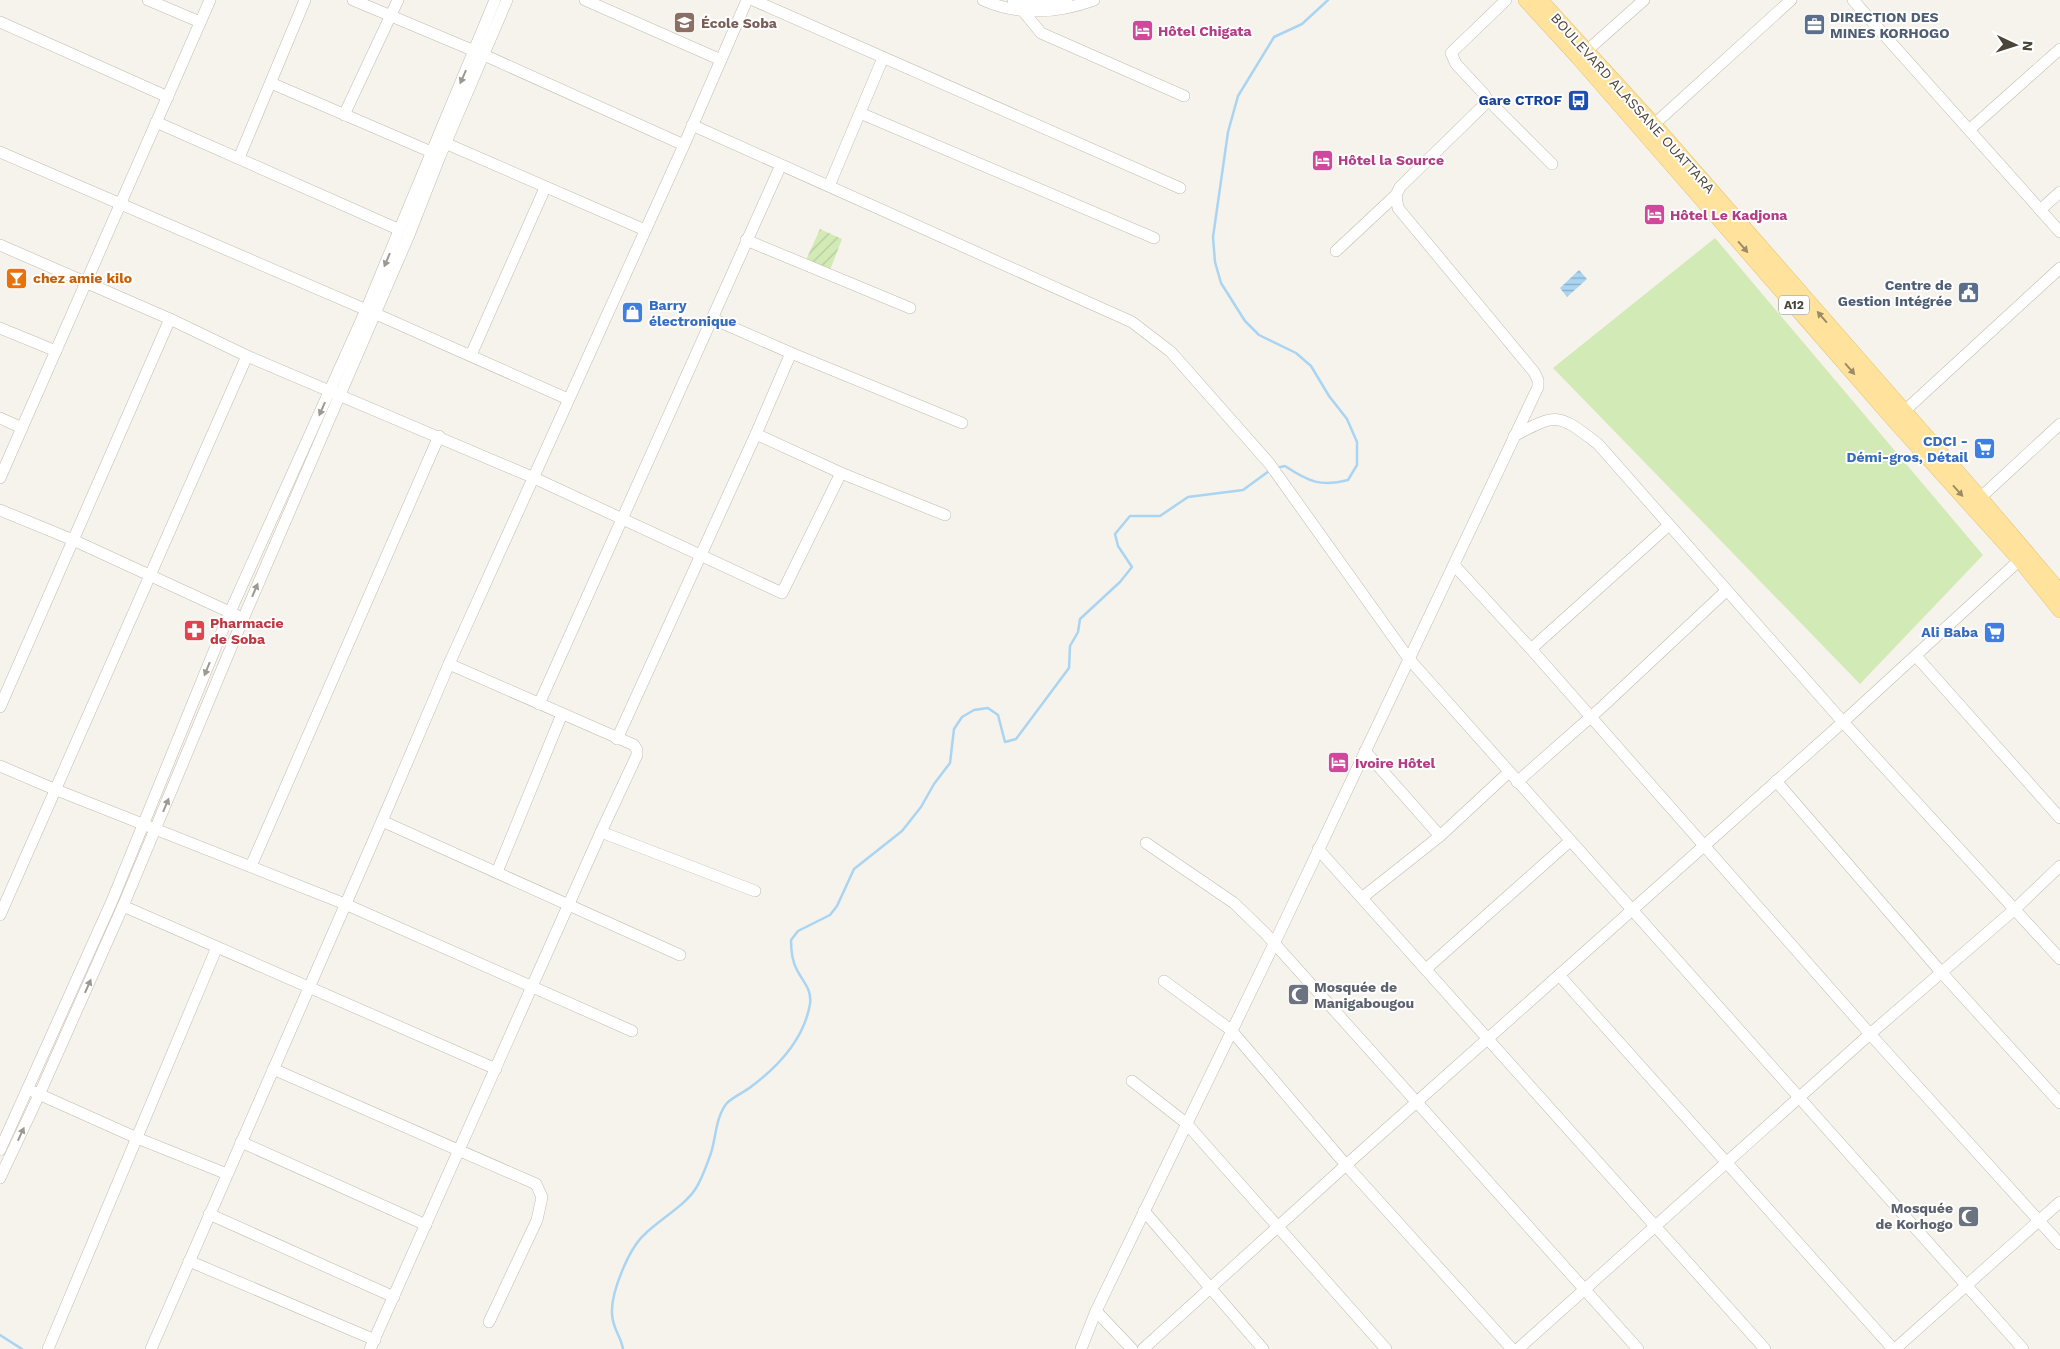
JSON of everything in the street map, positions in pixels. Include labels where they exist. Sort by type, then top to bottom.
[{"type":"main road","name":"BOULEVARD ALASSANE OUATTARA","points":[[1526,0],[1583,54]]},
{"type":"main road","name":"BOULEVARD ALASSANE OUATTARA","points":[[1540,0],[1583,54],[1899,416],[2023,556],[2060,592]]},
{"type":"main road","name":"BOULEVARD ALASSANE OUATTARA","points":[[1899,416],[1980,498],[2060,610]]},
{"type":"street","points":[[148,0],[200,22]]},
{"type":"street","points":[[0,478],[210,0]]},
{"type":"street","points":[[239,158],[305,0]]},
{"type":"street","points":[[354,0],[479,53],[684,145]]},
{"type":"street","points":[[344,115],[398,0]]},
{"type":"street","points":[[479,53],[495,0]]},
{"type":"street","points":[[0,1150],[144,824],[230,612],[409,235],[440,141],[479,53],[507,0]]},
{"type":"street","points":[[585,0],[721,60]]},
{"type":"street","points":[[153,1348],[188,1261],[382,821],[449,664],[532,477],[684,145],[747,0]]},
{"type":"street","points":[[753,0],[1180,188]]},
{"type":"street","points":[[983,0],[1023,11],[1057,10],[1094,0]]},
{"type":"street","points":[[1013,0],[1056,3],[1069,0]]},
{"type":"street","points":[[1506,0],[1451,53],[1456,64],[1486,98],[1552,164]]},
{"type":"street","points":[[1583,54],[1644,0]]},
{"type":"street","points":[[1649,130],[1791,0]]},
{"type":"street","points":[[1853,0],[2060,232]]},
{"type":"street","points":[[1023,11],[1042,33],[1184,96]]},
{"type":"street","points":[[0,22],[168,97]]},
{"type":"street","points":[[1969,130],[2060,49]]},
{"type":"street","points":[[829,186],[883,58]]},
{"type":"street","points":[[271,84],[435,154]]},
{"type":"street","points":[[1336,251],[1396,195],[1400,187],[1485,104],[1486,98]]},
{"type":"street","points":[[860,113],[1154,238]]},
{"type":"street","points":[[156,122],[400,230]]},
{"type":"street","points":[[692,125],[1132,322],[1170,352],[1269,463],[1409,659],[2024,1349]]},
{"type":"street","points":[[440,141],[645,230]]},
{"type":"street","points":[[0,152],[471,355],[568,399]]},
{"type":"street","points":[[371,312],[400,230],[435,154]]},
{"type":"street","points":[[539,704],[781,165]]},
{"type":"street","points":[[471,355],[545,188]]},
{"type":"street","points":[[2040,210],[2060,192]]},
{"type":"street","points":[[1081,1349],[1096,1311],[1274,944],[1534,396],[1538,380],[1534,372],[1398,208],[1396,195]]},
{"type":"street","points":[[746,240],[910,308]]},
{"type":"street","points":[[0,245],[170,319],[247,356],[532,477],[782,593],[841,473]]},
{"type":"street","points":[[1899,416],[2060,268]]},
{"type":"street","points":[[0,707],[170,319]]},
{"type":"street","points":[[713,319],[962,423]]},
{"type":"street","points":[[0,328],[56,351]]},
{"type":"street","points":[[617,739],[791,353]]},
{"type":"street","points":[[0,915],[247,356]]},
{"type":"street","points":[[0,1178],[40,1095],[123,906],[243,619],[334,393]]},
{"type":"street","points":[[0,418],[22,428]]},
{"type":"street","points":[[1514,436],[1543,420],[1560,419],[1573,425],[1598,444],[1843,722],[2060,960]]},
{"type":"street","points":[[1980,498],[2060,424]]},
{"type":"street","points":[[756,434],[841,473],[945,515]]},
{"type":"street","points":[[251,866],[439,436]]},
{"type":"street","points":[[0,510],[73,540],[243,619]]},
{"type":"street","points":[[1531,649],[1669,525]]},
{"type":"street","points":[[1143,1349],[1346,1165],[1843,722],[2023,556]]},
{"type":"street","points":[[1454,565],[1531,649],[1870,1034],[2060,1244]]},
{"type":"street","points":[[1363,897],[1590,716],[1726,591]]},
{"type":"street","points":[[1916,656],[2060,818]]},
{"type":"street","points":[[188,1261],[373,1344],[637,755],[634,745],[449,664]]},
{"type":"street","points":[[497,872],[562,714]]},
{"type":"street","points":[[1365,751],[1440,836]]},
{"type":"street","points":[[0,766],[54,790],[156,828],[344,904],[632,1031]]},
{"type":"street","points":[[1776,781],[1941,972],[2060,1103]]},
{"type":"street","points":[[382,821],[680,955]]},
{"type":"street","points":[[601,832],[755,892]]},
{"type":"street","points":[[1426,970],[1570,841]]},
{"type":"street","points":[[1146,843],[1234,903],[1274,944],[1638,1349]]},
{"type":"street","points":[[1318,849],[1363,897],[1765,1349]]},
{"type":"street","points":[[1518,1349],[1870,1034],[2015,909],[2060,866]]},
{"type":"street","points":[[123,906],[308,988],[496,1068]]},
{"type":"street","points":[[48,1349],[217,947]]},
{"type":"street","points":[[1560,976],[1894,1349],[2060,1202]]},
{"type":"street","points":[[1164,981],[1231,1030],[1346,1165],[1512,1349]]},
{"type":"street","points":[[273,1068],[536,1184],[542,1197],[537,1220],[489,1322]]},
{"type":"street","points":[[1132,1081],[1186,1123],[1386,1349]]},
{"type":"street","points":[[27,1090],[137,1138],[227,1174]]},
{"type":"street","points":[[241,1142],[426,1225]]},
{"type":"street","points":[[1144,1211],[1263,1349]]},
{"type":"street","points":[[209,1214],[394,1297]]},
{"type":"street","points":[[1096,1311],[1132,1349]]},
{"type":"green space","points":[[820,229],[842,239],[830,270],[806,260]]},
{"type":"green space","points":[[1715,238],[1983,555],[1860,684],[1553,368]]},
{"type":"water","points":[[1579,270],[1587,279],[1567,297],[1560,288]]},
{"type":"waterway","points":[[1276,468],[1285,466],[1315,482],[1330,483],[1348,480],[1357,465],[1357,442],[1347,419],[1329,396],[1311,366],[1296,353],[1259,335],[1245,321],[1221,283],[1215,262],[1213,237],[1228,132],[1238,96],[1274,37],[1302,24],[1328,0]]},
{"type":"waterway","points":[[623,1349],[613,1323],[612,1304],[622,1271],[633,1249],[645,1234],[692,1194],[702,1176],[711,1153],[723,1108],[733,1098],[762,1078],[781,1060],[796,1040],[807,1017],[810,994],[794,963],[791,940],[798,931],[830,915],[837,906],[854,869],[902,831],[921,807],[934,784],[950,763],[954,729],[962,717],[974,710],[988,708],[998,715],[1005,742],[1016,739],[1069,668],[1070,646],[1078,632],[1080,619],[1120,582],[1132,567],[1118,546],[1115,534],[1130,516],[1160,516],[1188,497],[1243,490],[1269,471]]},
{"type":"waterway","points":[[0,1335],[22,1349]]},
{"type":"place","name":"École Soba","points":[[685,23]]},
{"type":"place","name":"DIRECTION DES MINES KORHOGO","points":[[1814,25]]},
{"type":"place","name":"Hôtel Chigata","points":[[1142,31]]},
{"type":"place","name":"Gare CTROF","points":[[1578,100]]},
{"type":"place","name":"Hôtel la Source","points":[[1322,160]]},
{"type":"place","name":"Hôtel Le Kadjona","points":[[1654,215]]},
{"type":"place","name":"chez amie kilo","points":[[17,278]]},
{"type":"place","name":"Centre de Gestion Intégrée","points":[[1968,293]]},
{"type":"place","name":"Barry électronique","points":[[633,313]]},
{"type":"place","name":"CDCI - Démi-gros, Détail","points":[[1984,449]]},
{"type":"place","name":"Pharmacie de Soba","points":[[194,631]]},
{"type":"place","name":"Ali Baba","points":[[1994,632]]},
{"type":"place","name":"Ivoire Hôtel","points":[[1339,763]]},
{"type":"place","name":"Mosquée de Manigabougou","points":[[1298,995]]},
{"type":"place","name":"Mosquée de Korhogo","points":[[1969,1216]]}]
